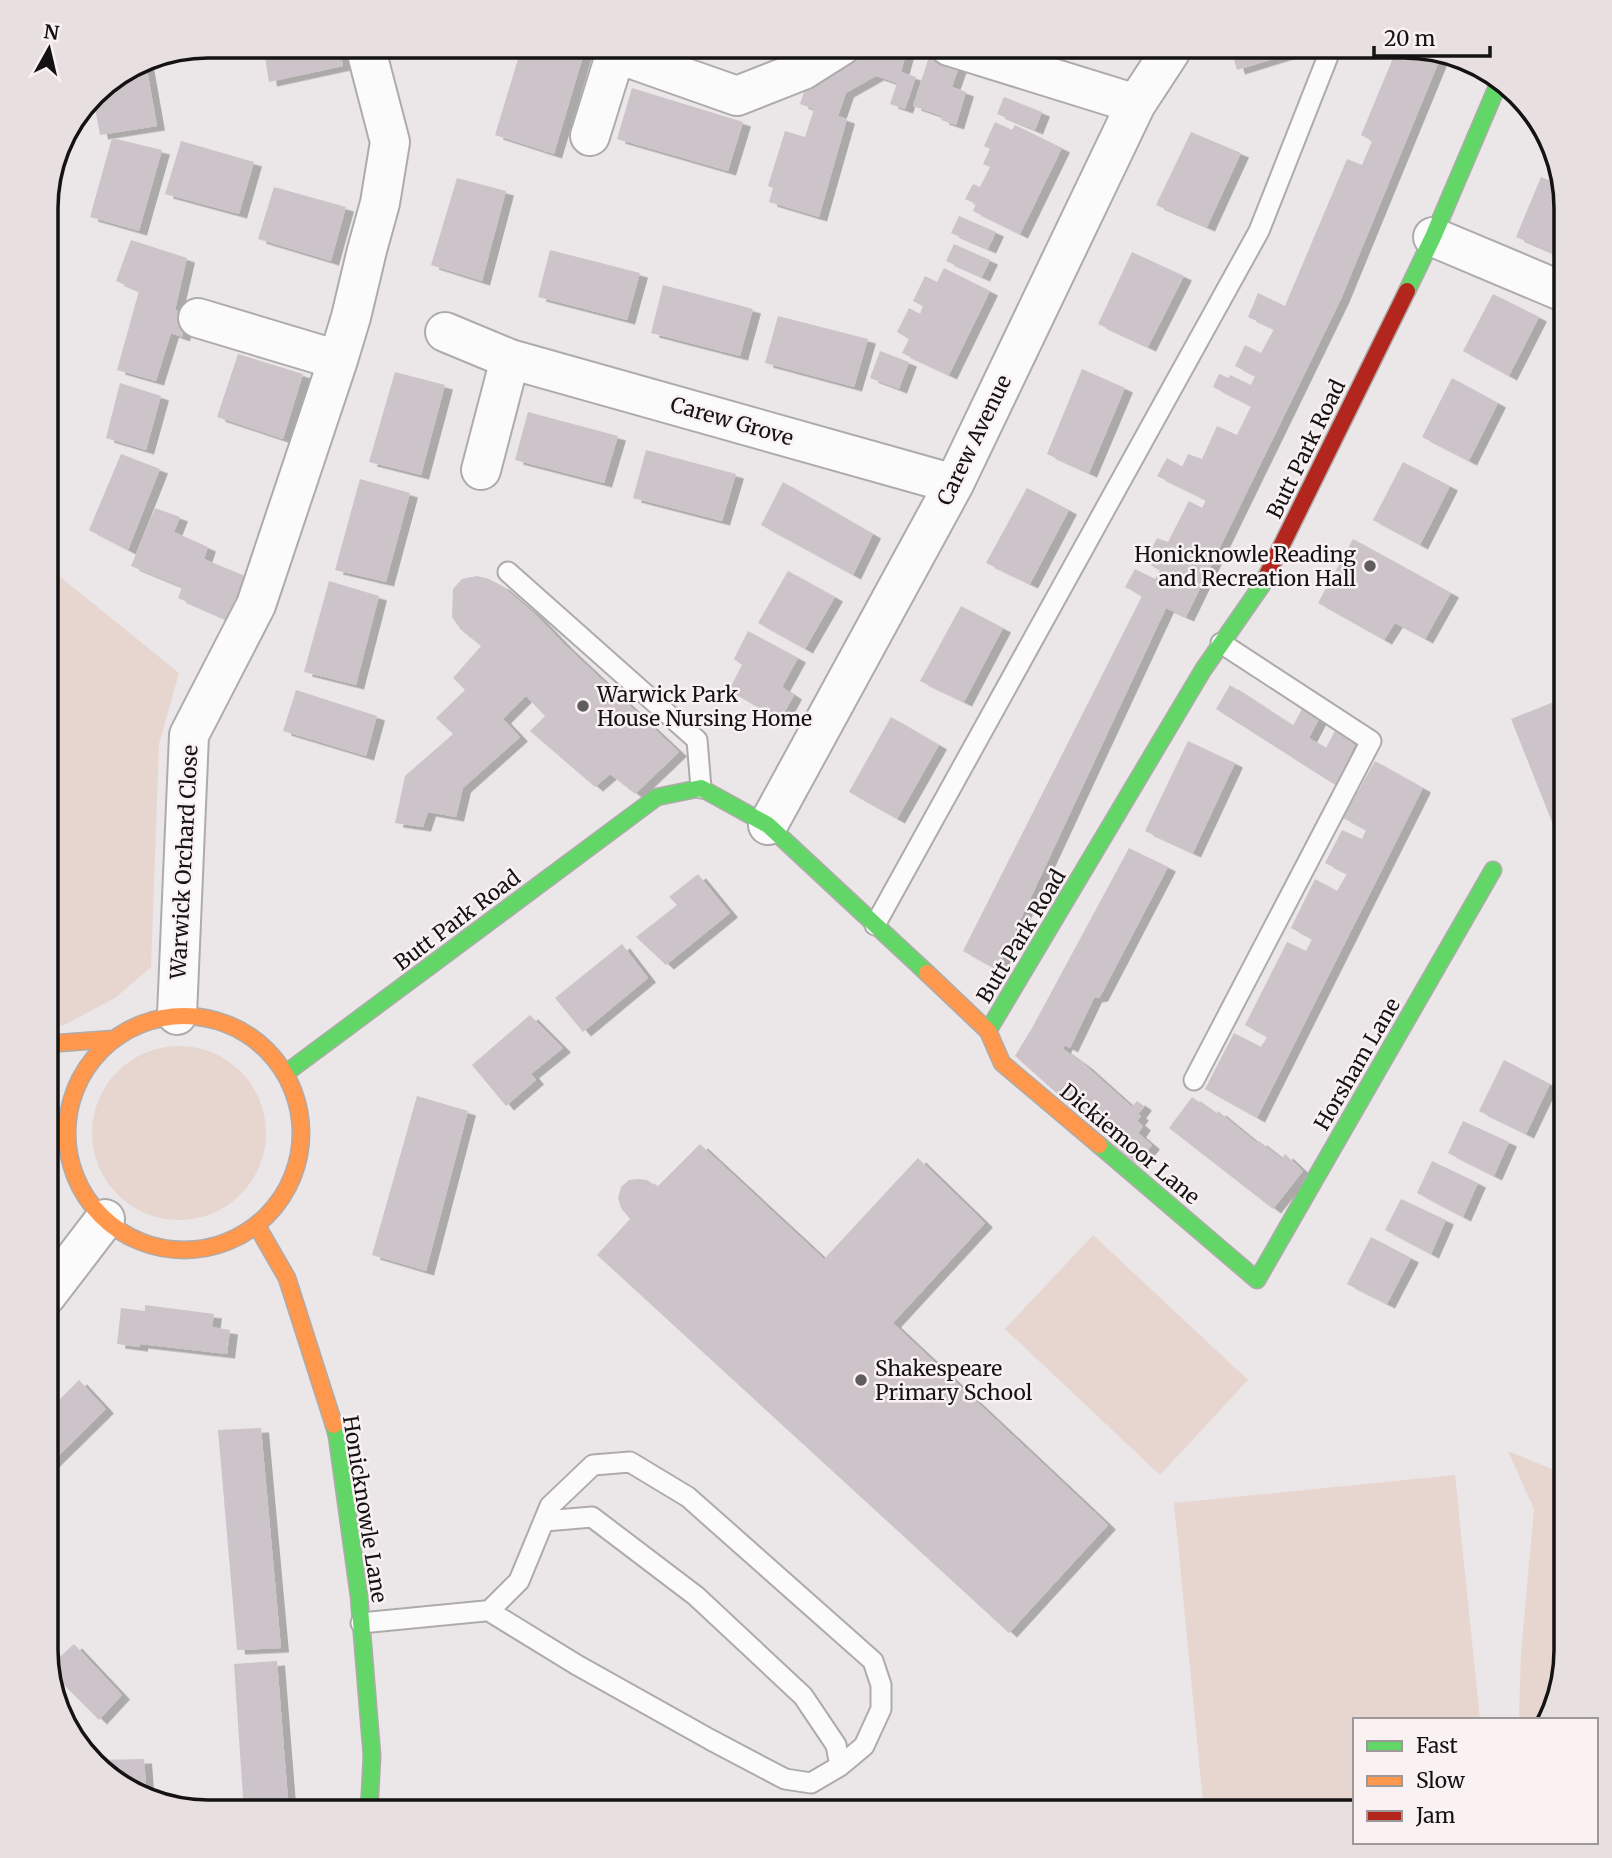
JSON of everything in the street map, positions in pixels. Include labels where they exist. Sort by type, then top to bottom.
[{"type":"street","name":"Warwick Orchard Close","points":[[177,1015],[189,736],[256,605],[351,317],[380,203],[390,142],[368,58]]},
{"type":"street","points":[[590,136],[613,58]]},
{"type":"street","points":[[639,58],[737,96],[803,70],[822,58]]},
{"type":"street","points":[[988,58],[1136,104]]},
{"type":"street","name":"Carew Avenue","points":[[768,825],[954,484],[1136,104],[1166,58]]},
{"type":"street","name":"Butt Park Road","points":[[286,1073],[657,797],[701,788],[768,825],[988,1031],[1202,670],[1262,585],[1433,237],[1496,89]]},
{"type":"street","points":[[1433,237],[1554,288]]},
{"type":"street","points":[[198,318],[338,360]]},
{"type":"street","name":"Carew Grove","points":[[445,332],[510,359],[954,484]]},
{"type":"street","points":[[481,470],[510,359]]},
{"type":"street","name":"Horsham Lane","points":[[1258,1280],[1493,870]]},
{"type":"street","points":[[177,1015],[220,1021],[258,1041],[286,1073],[299,1105],[302,1138],[296,1172],[280,1202],[257,1226],[228,1242],[196,1250],[163,1248],[132,1238],[105,1219],[83,1192],[70,1161],[67,1126],[74,1093],[89,1063],[113,1039],[144,1022],[177,1015]]},
{"type":"street","name":"Dickiemoor Lane","points":[[988,1031],[1002,1063],[1258,1280]]},
{"type":"street","points":[[58,1043],[113,1039]]},
{"type":"street","points":[[58,1106],[67,1126]]},
{"type":"street","points":[[58,1280],[105,1219]]},
{"type":"street","name":"Honicknowle Lane","points":[[257,1226],[287,1278],[337,1436],[359,1596],[372,1756],[370,1800]]},
{"type":"lane","points":[[875,925],[1259,231],[1327,58]]},
{"type":"lane","points":[[508,572],[697,740],[701,788]]},
{"type":"lane","points":[[1194,1080],[1371,741],[1221,643]]},
{"type":"lane","points":[[361,1623],[492,1611],[577,1665],[785,1779],[811,1783],[840,1766],[864,1746],[881,1709],[881,1685],[873,1661],[688,1497],[630,1462],[593,1465],[550,1506],[519,1581],[492,1611]]},
{"type":"lane","points":[[545,1521],[592,1517],[696,1596],[803,1696],[836,1745],[840,1766]]},
{"type":"shaded area","points":[[58,574],[179,673],[159,744],[151,967],[115,998],[62,1026],[58,1025]]},
{"type":"shaded area","points":[[179,1046],[212,1053],[240,1072],[259,1100],[266,1133],[259,1166],[240,1194],[212,1213],[179,1220],[146,1213],[118,1194],[99,1166],[92,1133],[99,1100],[118,1072],[146,1053]]},
{"type":"shaded area","points":[[1093,1235],[1248,1380],[1160,1475],[1005,1329]]},
{"type":"shaded area","points":[[1508,1451],[1554,1470],[1553,1670],[1538,1718],[1519,1718],[1521,1653],[1534,1509]]},
{"type":"shaded area","points":[[1455,1475],[1480,1718],[1353,1718],[1353,1800],[1203,1800],[1174,1503]]},
{"type":"building","points":[[265,58],[341,58],[343,66],[269,82]]},
{"type":"building","points":[[518,58],[582,58],[554,154],[495,135]]},
{"type":"building","points":[[833,58],[905,58],[901,72],[916,77],[905,109],[890,104],[897,83],[876,76],[846,93],[838,116],[847,119],[819,217],[769,202],[773,188],[768,186],[785,131],[805,137],[814,109],[800,104],[812,69]]},
{"type":"building","points":[[929,58],[942,58],[960,64],[952,87],[966,92],[956,125],[941,120],[942,116],[913,106]]},
{"type":"building","points":[[1234,58],[1276,58],[1237,70]]},
{"type":"building","points":[[1393,58],[1439,62],[1341,299],[1186,617],[1166,608],[997,970],[963,951],[1142,596],[1125,587],[1135,569],[1155,579],[1160,570],[1145,562],[1157,538],[1168,542],[1189,501],[1202,508],[1206,500],[1157,476],[1167,458],[1182,467],[1188,454],[1202,459],[1217,426],[1237,435],[1251,406],[1213,387],[1219,374],[1229,378],[1230,375],[1251,385],[1255,376],[1235,366],[1245,345],[1261,353],[1274,329],[1248,317],[1258,293],[1285,306],[1347,159],[1362,165],[1372,141],[1361,135]]},
{"type":"building","points":[[147,70],[157,126],[100,135],[95,109],[116,89]]},
{"type":"building","points":[[632,88],[743,122],[728,171],[617,139]]},
{"type":"building","points":[[1004,97],[1042,112],[1035,130],[997,114]]},
{"type":"building","points":[[995,122],[1012,130],[1015,125],[1062,148],[1020,234],[973,211],[976,204],[965,199],[973,184],[980,187],[990,167],[983,164],[990,149],[984,146]]},
{"type":"building","points":[[1191,132],[1241,153],[1207,227],[1156,205]]},
{"type":"building","points":[[112,138],[162,150],[139,231],[90,217]]},
{"type":"building","points":[[181,141],[254,162],[239,214],[165,194]]},
{"type":"building","points":[[1541,177],[1551,181],[1554,253],[1516,237]]},
{"type":"building","points":[[457,178],[506,191],[482,281],[431,265]]},
{"type":"building","points":[[274,187],[346,207],[331,261],[258,239]]},
{"type":"building","points":[[959,216],[996,232],[988,249],[951,233]]},
{"type":"building","points":[[131,240],[187,258],[175,310],[188,314],[182,337],[171,333],[156,381],[117,370],[139,291],[116,281]]},
{"type":"building","points":[[954,244],[990,260],[982,277],[946,261]]},
{"type":"building","points":[[550,250],[640,273],[627,320],[538,297]]},
{"type":"building","points":[[1132,252],[1184,276],[1148,347],[1098,324]]},
{"type":"building","points":[[944,268],[990,291],[949,375],[902,353],[909,339],[897,332],[909,308],[920,314],[923,306],[913,301],[925,276],[937,282]]},
{"type":"building","points":[[663,285],[753,309],[740,356],[651,333]]},
{"type":"building","points":[[1493,294],[1539,317],[1509,376],[1463,351]]},
{"type":"building","points":[[778,316],[868,339],[854,387],[765,363]]},
{"type":"building","points":[[880,351],[909,362],[899,389],[870,378]]},
{"type":"building","points":[[238,354],[303,374],[283,439],[217,417]]},
{"type":"building","points":[[1082,369],[1125,388],[1089,473],[1047,454]]},
{"type":"building","points":[[395,372],[445,385],[421,475],[369,462]]},
{"type":"building","points":[[1452,378],[1498,403],[1469,461],[1422,437]]},
{"type":"building","points":[[120,383],[161,396],[146,450],[106,438]]},
{"type":"building","points":[[528,412],[618,436],[604,483],[515,460]]},
{"type":"building","points":[[646,450],[736,474],[722,521],[633,498]]},
{"type":"building","points":[[121,454],[160,469],[128,550],[89,530]]},
{"type":"building","points":[[1403,462],[1450,486],[1420,545],[1373,520]]},
{"type":"building","points":[[360,479],[410,493],[386,582],[335,570]]},
{"type":"building","points":[[783,482],[873,534],[853,575],[761,525]]},
{"type":"building","points":[[1027,488],[1069,510],[1030,584],[986,563]]},
{"type":"building","points":[[155,508],[180,517],[174,532],[208,547],[204,559],[245,576],[228,620],[178,598],[182,587],[131,566]]},
{"type":"building","name":"Honicknowle Reading and Recreation Hall","points":[[1353,539],[1451,593],[1425,639],[1395,623],[1384,640],[1318,603]]},
{"type":"building","points":[[788,571],[835,597],[805,649],[758,623]]},
{"type":"building","name":"Warwick Park House Nursing Home","points":[[477,576],[502,586],[536,615],[679,752],[635,794],[610,774],[595,787],[530,731],[545,716],[526,696],[503,719],[520,737],[463,788],[456,817],[428,812],[423,827],[395,823],[405,776],[453,734],[436,718],[465,690],[453,678],[481,646],[461,630],[452,617],[453,589],[462,579]]},
{"type":"building","points":[[329,581],[379,596],[356,685],[304,672]]},
{"type":"building","points":[[961,606],[1003,628],[964,702],[920,681]]},
{"type":"building","points":[[748,631],[798,658],[782,687],[794,695],[780,721],[729,690],[742,665],[734,659]]},
{"type":"building","points":[[1230,685],[1293,726],[1303,707],[1320,717],[1309,738],[1326,748],[1337,727],[1357,740],[1348,760],[1354,765],[1343,790],[1216,709]]},
{"type":"building","points":[[296,690],[377,716],[366,756],[283,731]]},
{"type":"building","points":[[1554,702],[1554,827],[1511,719]]},
{"type":"building","points":[[891,717],[939,745],[897,819],[849,792]]},
{"type":"building","points":[[1188,741],[1235,763],[1193,853],[1145,831]]},
{"type":"building","points":[[1375,761],[1423,788],[1257,1118],[1205,1089],[1234,1033],[1261,1047],[1267,1037],[1245,1025],[1287,942],[1306,951],[1312,939],[1291,928],[1315,879],[1337,891],[1347,874],[1325,863],[1342,830],[1362,839],[1366,830],[1343,818]]},
{"type":"building","points":[[1129,848],[1168,867],[1100,997],[1094,998],[1070,1048],[1065,1045],[1063,1049],[1132,1107],[1137,1101],[1144,1106],[1138,1114],[1141,1116],[1137,1121],[1143,1126],[1138,1133],[1152,1145],[1136,1164],[1015,1056]]},
{"type":"building","points":[[698,874],[730,913],[666,965],[636,937],[677,905],[669,897]]},
{"type":"building","points":[[622,944],[648,978],[583,1032],[555,998]]},
{"type":"building","points":[[530,1015],[563,1048],[531,1074],[536,1080],[506,1106],[472,1065]]},
{"type":"building","points":[[1504,1060],[1550,1084],[1526,1134],[1479,1111]]},
{"type":"building","points":[[417,1096],[468,1111],[426,1271],[372,1255]]},
{"type":"building","points":[[1192,1097],[1216,1114],[1218,1111],[1257,1143],[1259,1141],[1282,1159],[1285,1154],[1303,1171],[1273,1209],[1169,1128]]},
{"type":"building","points":[[1463,1121],[1509,1142],[1494,1176],[1448,1153]]},
{"type":"building","points":[[700,1144],[824,1259],[918,1158],[985,1223],[893,1323],[1108,1525],[1009,1633],[597,1255],[630,1219],[621,1208],[618,1198],[621,1187],[629,1180],[639,1179],[647,1180],[657,1187]]},
{"type":"building","points":[[1432,1161],[1478,1183],[1463,1217],[1417,1193]]},
{"type":"building","points":[[1401,1199],[1446,1220],[1431,1254],[1385,1230]]},
{"type":"building","points":[[1371,1237],[1411,1258],[1387,1304],[1347,1284]]},
{"type":"building","points":[[145,1305],[214,1314],[212,1327],[230,1330],[227,1354],[117,1344],[121,1308],[145,1311]]},
{"type":"building","points":[[79,1380],[106,1409],[58,1456],[58,1401]]},
{"type":"building","points":[[261,1428],[281,1648],[237,1650],[218,1430]]},
{"type":"building","points":[[74,1644],[122,1695],[99,1720],[62,1683],[58,1659]]},
{"type":"building","points":[[277,1661],[288,1800],[243,1800],[234,1664]]},
{"type":"building","points":[[144,1759],[146,1787],[124,1775],[106,1760]]},
{"type":"traffic: fast","points":[[1407,291],[1496,89]]},
{"type":"traffic: fast","points":[[988,1031],[1203,670],[1268,573]]},
{"type":"traffic: fast","points":[[286,1073],[657,797],[701,788],[768,825],[927,973]]},
{"type":"traffic: fast","points":[[1099,1145],[1257,1280],[1493,870]]},
{"type":"traffic: fast","points":[[334,1425],[359,1596],[372,1756],[370,1800]]},
{"type":"traffic: slow","points":[[927,973],[988,1031],[1002,1063],[1099,1145]]},
{"type":"traffic: slow","points":[[184,1016],[207,1018],[229,1025],[267,1050],[292,1088],[299,1110],[301,1133],[299,1156],[292,1178],[267,1216],[229,1241],[207,1248],[184,1250],[161,1248],[139,1241],[101,1216],[76,1178],[69,1156],[67,1133],[69,1110],[76,1088],[101,1050],[139,1025],[161,1018],[184,1016]]},
{"type":"traffic: slow","points":[[58,1043],[113,1039]]},
{"type":"traffic: slow","points":[[257,1226],[287,1278],[334,1425]]},
{"type":"traffic: jam","points":[[1268,573],[1407,291]]},
{"type":"place","name":"Honicknowle Reading and Recreation Hall","points":[[1370,566]]},
{"type":"place","name":"Warwick Park House Nursing Home","points":[[583,706]]},
{"type":"place","name":"Shakespeare Primary School","points":[[861,1380]]}]
